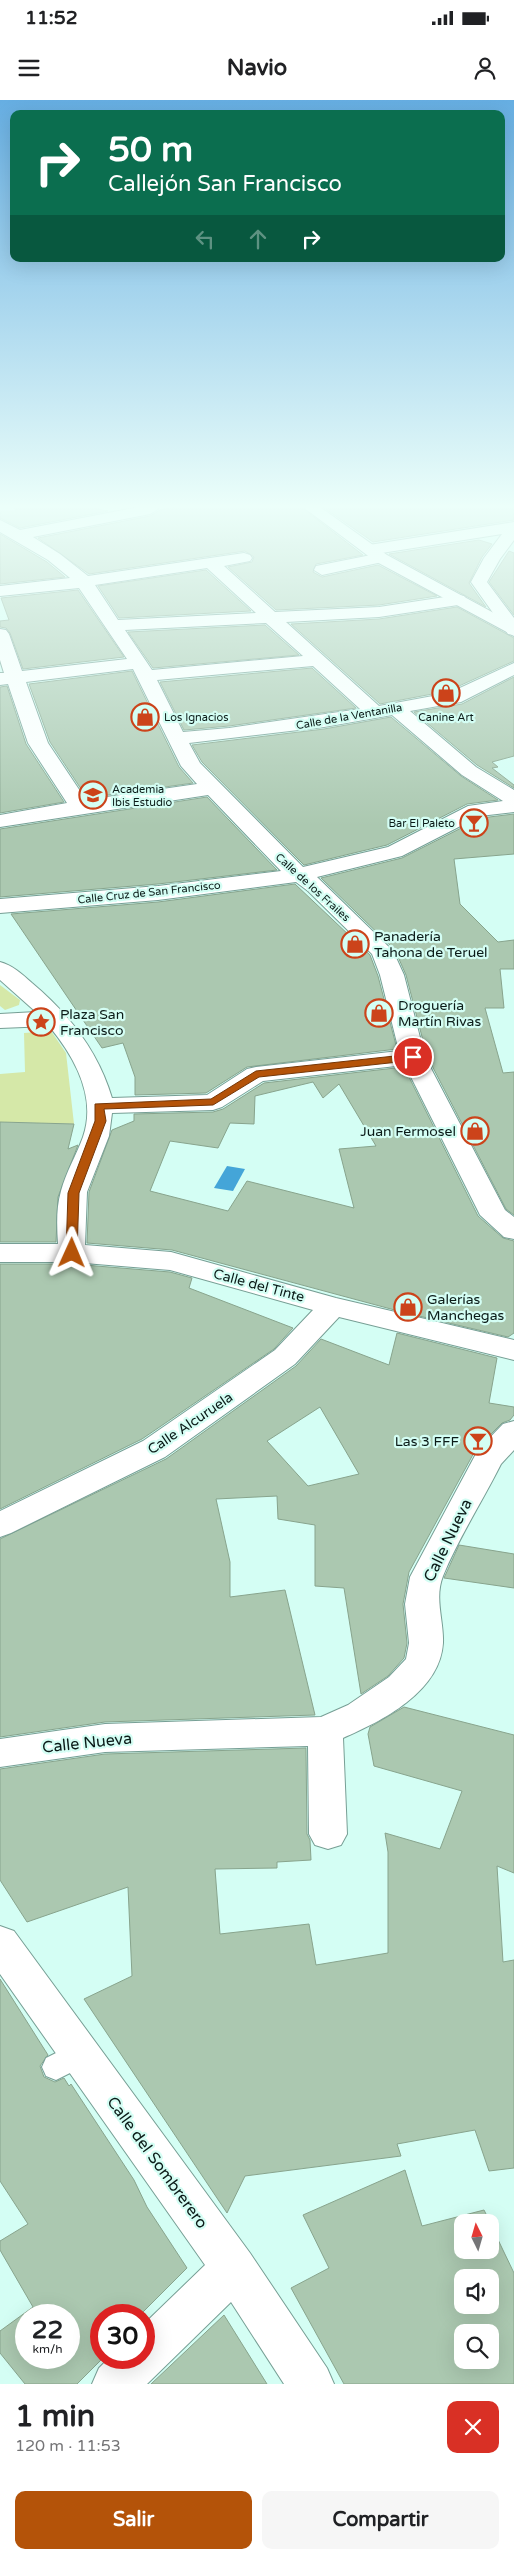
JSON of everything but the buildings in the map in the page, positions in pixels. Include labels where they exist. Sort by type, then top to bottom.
[{"type":"street","name":"Calle de los Frailes","points":[[107,614],[142,669],[191,766],[298,875],[316,886],[382,951],[392,975],[413,1057],[494,1216],[514,1231]]},
{"type":"street","points":[[268,614],[374,712]]},
{"type":"street","points":[[115,625],[344,614]]},
{"type":"street","points":[[483,614],[514,630]]},
{"type":"street","points":[[502,614],[514,630]]},
{"type":"street","points":[[0,634],[7,678],[38,743],[80,807]]},
{"type":"street","points":[[7,678],[316,660]]},
{"type":"street","name":"Calle de la Ventanilla","points":[[177,738],[238,733],[374,712],[461,695],[494,676],[514,668]]},
{"type":"street","points":[[395,708],[469,771],[514,799]]},
{"type":"street","points":[[0,821],[80,807],[213,788]]},
{"type":"street","name":"Calle Cruz de San Francisco","points":[[0,906],[158,893],[298,875],[395,852],[475,810],[514,806]]},
{"type":"street","points":[[0,969],[22,984],[56,1018],[77,1046],[94,1081],[100,1121],[74,1193],[72,1253]]},
{"type":"street","points":[[0,1021],[56,1018]]},
{"type":"street","points":[[99,1106],[213,1102],[256,1074],[413,1057]]},
{"type":"street","name":"Calle del Tinte","points":[[0,1252],[72,1253],[171,1261],[332,1306],[514,1350]]},
{"type":"street","name":"Calle Alcuruela","points":[[0,1525],[154,1449],[285,1357],[332,1306]]},
{"type":"street","name":"Calle Nueva","points":[[0,1753],[106,1738],[325,1731],[360,1715],[401,1688],[422,1664],[426,1643],[422,1604],[426,1577],[489,1458],[514,1432]]},
{"type":"street","points":[[325,1731],[328,1834]]},
{"type":"street","name":"Calle del Sombrerero","points":[[0,1943],[68,2060],[234,2268],[311,2384]]},
{"type":"street","points":[[155,2344],[234,2268]]},
{"type":"street","points":[[116,2384],[130,2369]]},
{"type":"green space","points":[[0,985],[20,1000],[19,1005],[5,1010],[0,1006]]},
{"type":"green space","points":[[51,1031],[66,1053],[74,1124],[0,1122],[0,1074],[25,1072],[24,1033]]},
{"type":"water","points":[[227,1166],[245,1169],[233,1191],[214,1188]]},
{"type":"place","name":"Canine Art","points":[[446,693]]},
{"type":"place","name":"Los Ignacios","points":[[145,717]]},
{"type":"place","name":"Academia Ibis Estudio","points":[[93,795]]},
{"type":"place","name":"Bar El Paleto","points":[[474,823]]},
{"type":"place","name":"Panadería Tahona de Teruel","points":[[355,944]]},
{"type":"place","name":"Droguería Martín Rivas","points":[[379,1013]]},
{"type":"place","name":"Plaza San Francisco","points":[[41,1022]]},
{"type":"place","name":"Juan Fermosel","points":[[475,1131]]},
{"type":"place","name":"Galerías Manchegas","points":[[408,1307]]},
{"type":"place","name":"Las 3 FFF","points":[[478,1441]]},
{"type":"route","points":[[72,1253],[74,1193],[100,1121],[99,1106],[213,1102],[256,1074],[413,1057]]}]
